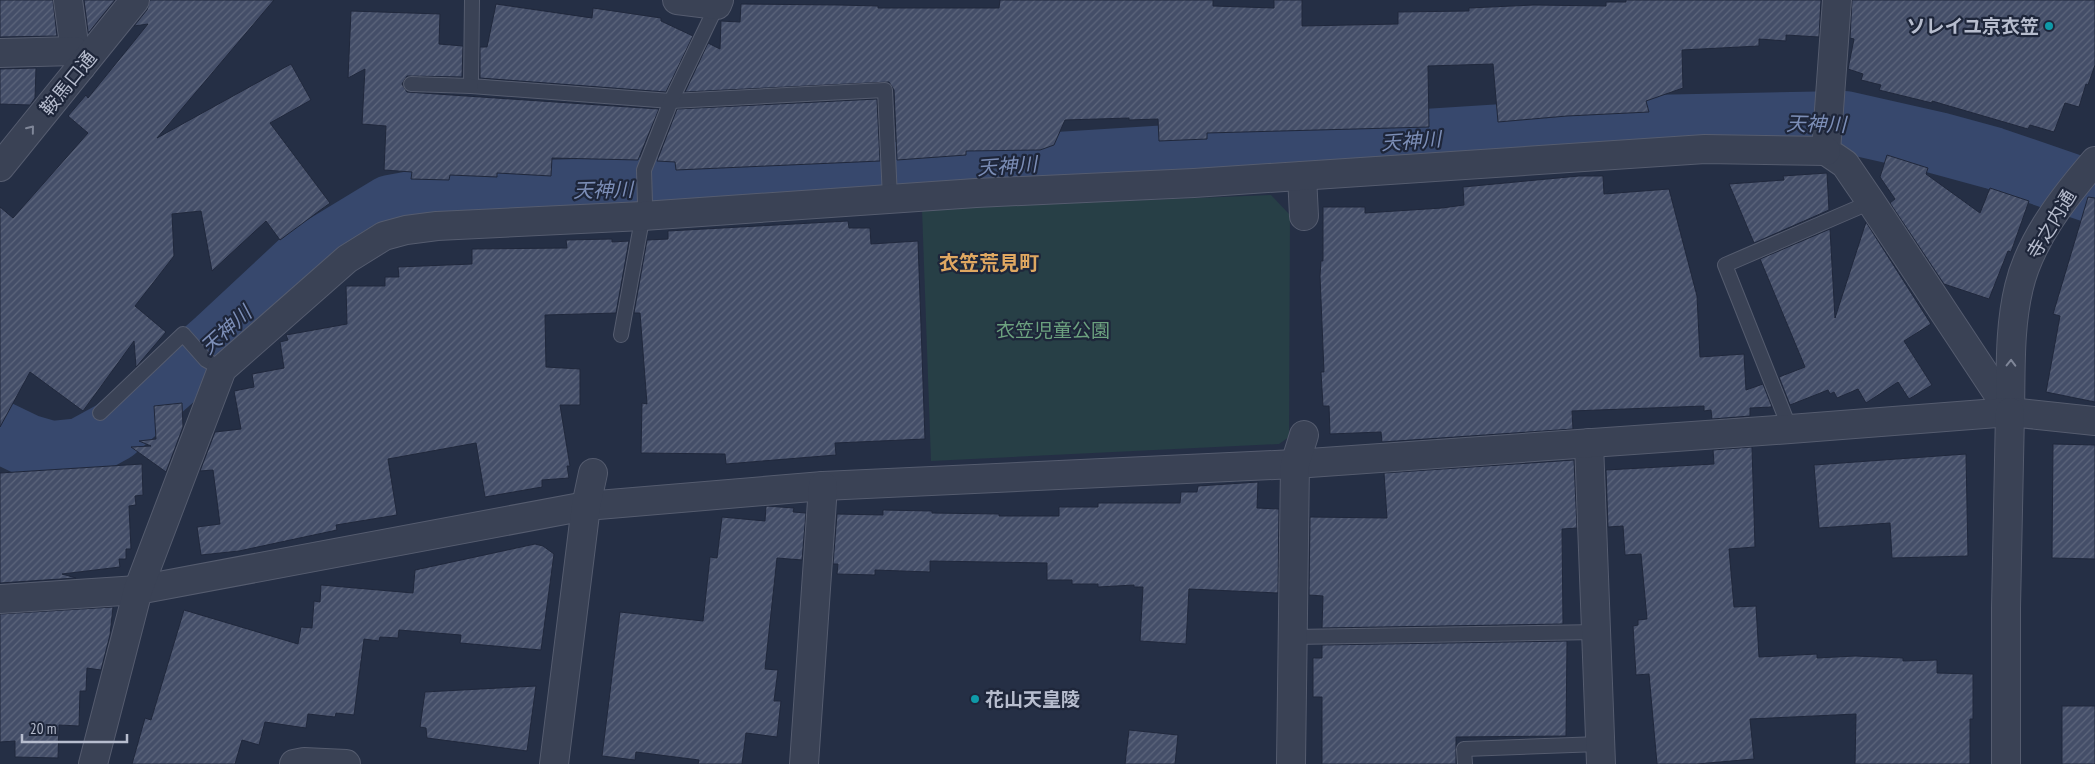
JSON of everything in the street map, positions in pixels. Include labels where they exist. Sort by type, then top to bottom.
[{"type":"street","points":[[0,53],[78,59],[68,0]]},
{"type":"street","name":"鞍馬口通","points":[[0,167],[78,59],[135,0]]},
{"type":"street","points":[[678,0],[718,3]]},
{"type":"street","points":[[1837,0],[1827,139],[2010,412]]},
{"type":"street","points":[[93,764],[138,590],[214,364],[347,258],[384,236],[406,230],[437,226],[890,192],[1302,176],[1827,139]]},
{"type":"street","name":"寺之内通","points":[[2006,764],[2006,608],[2012,325],[2019,286],[2032,250],[2072,188],[2095,161]]},
{"type":"street","points":[[1302,176],[1304,216]]},
{"type":"street","points":[[0,599],[138,590],[586,506],[823,486],[1295,464],[1790,430],[2010,412],[2095,421]]},
{"type":"street","points":[[1291,764],[1295,464],[1304,435]]},
{"type":"street","points":[[1589,443],[1600,754]]},
{"type":"street","points":[[554,764],[586,506],[593,473]]},
{"type":"street","points":[[804,764],[823,486]]},
{"type":"street","points":[[294,764],[304,762],[346,764]]},
{"type":"lane","points":[[471,86],[472,0]]},
{"type":"lane","points":[[621,335],[644,210],[644,170],[671,100],[718,3]]},
{"type":"lane","points":[[411,84],[471,86],[671,100],[885,90],[890,192]]},
{"type":"lane","points":[[1790,430],[1725,265],[1871,202]]},
{"type":"lane","points":[[100,413],[183,334],[191,344],[214,364]]},
{"type":"lane","points":[[1293,637],[1597,632]]},
{"type":"lane","points":[[1465,764],[1464,749],[1600,754]]},
{"type":"green space","name":"衣笠児童公園","points":[[1271,195],[1290,215],[1289,437],[1279,444],[931,461],[922,209]]},
{"type":"building","points":[[0,0],[53,0],[57,36],[0,37]]},
{"type":"building","points":[[84,0],[115,0],[89,32],[88,32]]},
{"type":"building","points":[[150,0],[274,0],[157,138],[291,64],[311,100],[270,123],[330,203],[280,240],[266,221],[212,271],[201,211],[172,214],[174,256],[135,306],[166,332],[136,367],[134,341],[83,411],[30,372],[0,427],[0,207],[13,218],[88,133],[68,116],[86,95],[88,98],[148,24],[134,26],[147,10]]},
{"type":"building","points":[[1000,0],[1213,0],[1213,6],[1274,8],[1274,0],[1302,0],[1302,26],[1398,24],[1398,12],[1469,11],[1469,8],[1534,5],[1606,6],[1606,2],[1626,2],[1626,0],[1821,0],[1819,37],[1786,35],[1786,41],[1759,39],[1759,46],[1682,50],[1683,88],[1646,101],[1649,112],[1498,122],[1493,64],[1428,66],[1429,127],[1207,133],[1207,139],[1159,141],[1158,119],[1065,120],[1054,145],[1040,150],[966,151],[966,155],[897,160],[894,90],[889,82],[685,92],[708,43],[720,49],[721,21],[740,22],[741,4],[878,6],[878,8],[999,8]]},
{"type":"building","points":[[1852,0],[2095,0],[2095,65],[2088,85],[2086,84],[2079,107],[2065,103],[2054,132],[2030,125],[2028,129],[1932,101],[1932,103],[1879,90],[1881,85],[1861,80],[1863,74],[1848,69],[1854,39],[1850,38]]},
{"type":"building","points":[[496,4],[592,18],[593,8],[661,18],[661,21],[693,36],[666,92],[480,78],[480,47],[487,47]]},
{"type":"building","points":[[351,11],[440,14],[439,44],[463,46],[462,77],[407,76],[402,84],[407,92],[659,109],[638,160],[552,158],[551,176],[497,173],[497,177],[450,175],[449,180],[411,179],[412,172],[384,170],[386,126],[362,124],[365,69],[348,78]]},
{"type":"building","points":[[36,68],[35,98],[30,105],[0,104],[0,69]]},
{"type":"building","points":[[877,99],[880,161],[676,170],[675,162],[657,161],[677,109]]},
{"type":"building","points":[[1887,155],[1928,168],[1926,174],[1980,213],[1990,188],[2029,201],[2011,252],[2008,251],[1989,299],[1944,284],[1890,203],[1895,199],[1880,177]]},
{"type":"building","points":[[1827,173],[1829,210],[1754,243],[1729,184],[1784,180],[1783,176]]},
{"type":"building","points":[[1579,176],[1603,176],[1604,194],[1669,189],[1697,296],[1700,357],[1744,354],[1746,390],[1763,384],[1772,407],[1750,408],[1750,416],[1712,419],[1711,410],[1704,411],[1704,406],[1572,411],[1573,429],[1382,442],[1381,432],[1330,434],[1329,406],[1323,406],[1321,372],[1324,372],[1320,276],[1321,261],[1323,261],[1323,207],[1365,207],[1365,213],[1442,208],[1464,205],[1463,187]]},
{"type":"building","points":[[2088,197],[2095,198],[2095,402],[2046,392],[2060,316],[2053,314]]},
{"type":"building","points":[[848,221],[849,228],[870,228],[871,244],[918,241],[925,439],[835,443],[836,455],[726,464],[725,454],[641,453],[642,403],[647,404],[640,313],[634,313],[647,240],[668,239],[668,231]]},
{"type":"building","points":[[1866,222],[1931,324],[1904,341],[1932,385],[1909,399],[1898,382],[1866,403],[1858,389],[1837,398],[1834,392],[1830,394],[1828,390],[1790,405],[1779,377],[1805,367],[1760,259],[1830,229],[1835,318]]},
{"type":"building","points":[[612,239],[612,242],[629,241],[616,313],[545,315],[546,367],[580,369],[580,405],[560,405],[570,466],[567,466],[569,478],[542,480],[542,487],[485,497],[476,443],[388,459],[397,515],[336,525],[337,530],[239,551],[201,555],[197,527],[220,524],[213,470],[200,471],[215,432],[241,429],[234,391],[254,387],[252,374],[284,368],[280,342],[288,340],[286,335],[347,324],[346,286],[385,286],[385,277],[399,277],[398,267],[472,264],[472,249],[567,248],[566,240]]},
{"type":"building","points":[[182,403],[183,427],[166,472],[131,447],[151,446],[139,441],[156,439],[154,406]]},
{"type":"building","points":[[2053,444],[2095,445],[2095,559],[2052,558]]},
{"type":"building","points":[[1752,447],[1755,547],[1729,549],[1734,607],[1756,606],[1759,657],[1817,654],[1817,658],[1855,656],[1903,658],[1903,661],[1937,660],[1937,673],[1973,674],[1970,764],[1855,764],[1856,714],[1750,719],[1754,759],[1697,764],[1657,764],[1649,674],[1636,675],[1633,626],[1638,625],[1638,620],[1647,619],[1641,554],[1625,555],[1623,526],[1608,527],[1606,470],[1714,464],[1713,450]]},
{"type":"building","points":[[1966,454],[1968,556],[1892,558],[1890,523],[1819,528],[1814,465]]},
{"type":"building","points":[[1574,460],[1577,528],[1562,529],[1563,624],[1322,628],[1323,596],[1309,595],[1310,517],[1387,518],[1384,473]]},
{"type":"building","points":[[142,464],[143,495],[135,496],[136,505],[129,506],[131,549],[126,549],[126,559],[119,559],[120,567],[62,574],[76,578],[0,583],[0,473]]},
{"type":"building","points":[[1258,482],[1257,508],[1279,509],[1278,593],[1189,589],[1186,644],[1140,641],[1143,587],[1134,587],[1134,585],[1098,587],[1098,584],[1072,584],[1072,580],[1047,580],[1047,563],[930,561],[930,572],[875,570],[875,575],[837,574],[838,564],[833,564],[837,514],[883,515],[883,510],[999,514],[999,516],[1059,516],[1059,507],[1098,507],[1098,503],[1180,503],[1181,492],[1197,492],[1198,486]]},
{"type":"building","points":[[766,506],[794,508],[793,512],[806,513],[802,560],[777,558],[765,669],[778,670],[774,701],[781,701],[777,737],[746,733],[742,764],[698,764],[699,760],[636,752],[635,760],[602,756],[620,612],[703,621],[710,557],[717,558],[722,517],[765,521]]},
{"type":"building","points":[[535,544],[543,546],[554,554],[541,650],[460,643],[461,635],[399,630],[398,638],[380,637],[379,641],[364,639],[354,715],[336,713],[335,717],[308,714],[306,728],[265,722],[259,745],[242,740],[235,764],[132,764],[145,718],[151,720],[184,610],[298,644],[301,627],[312,628],[314,601],[320,602],[321,585],[413,593],[415,570]]},
{"type":"building","points":[[113,607],[110,635],[101,670],[87,668],[86,691],[80,691],[79,726],[59,725],[58,758],[15,757],[15,741],[0,742],[0,614]]},
{"type":"building","points":[[1567,641],[1566,736],[1456,737],[1456,764],[1322,764],[1322,697],[1313,697],[1313,658],[1322,658],[1322,645]]},
{"type":"building","points":[[536,686],[527,751],[427,738],[426,728],[420,727],[425,692]]},
{"type":"building","points":[[2062,706],[2095,706],[2095,764],[2062,764]]},
{"type":"building","points":[[1129,730],[1178,735],[1175,764],[1125,764]]},
{"type":"waterway","name":"天神川","points":[[0,432],[27,445],[51,452],[81,449],[114,431],[217,340],[306,257],[390,206],[461,193],[660,188],[1648,126],[1845,122],[1938,143],[1993,158],[2095,193]]},
{"type":"place","name":"ソレイユ京衣笠","points":[[2049,26]]},
{"type":"place","name":"花山天皇陵","points":[[975,699]]},
{"type":"district","name":"衣笠荒見町","points":[[989,263]]}]
